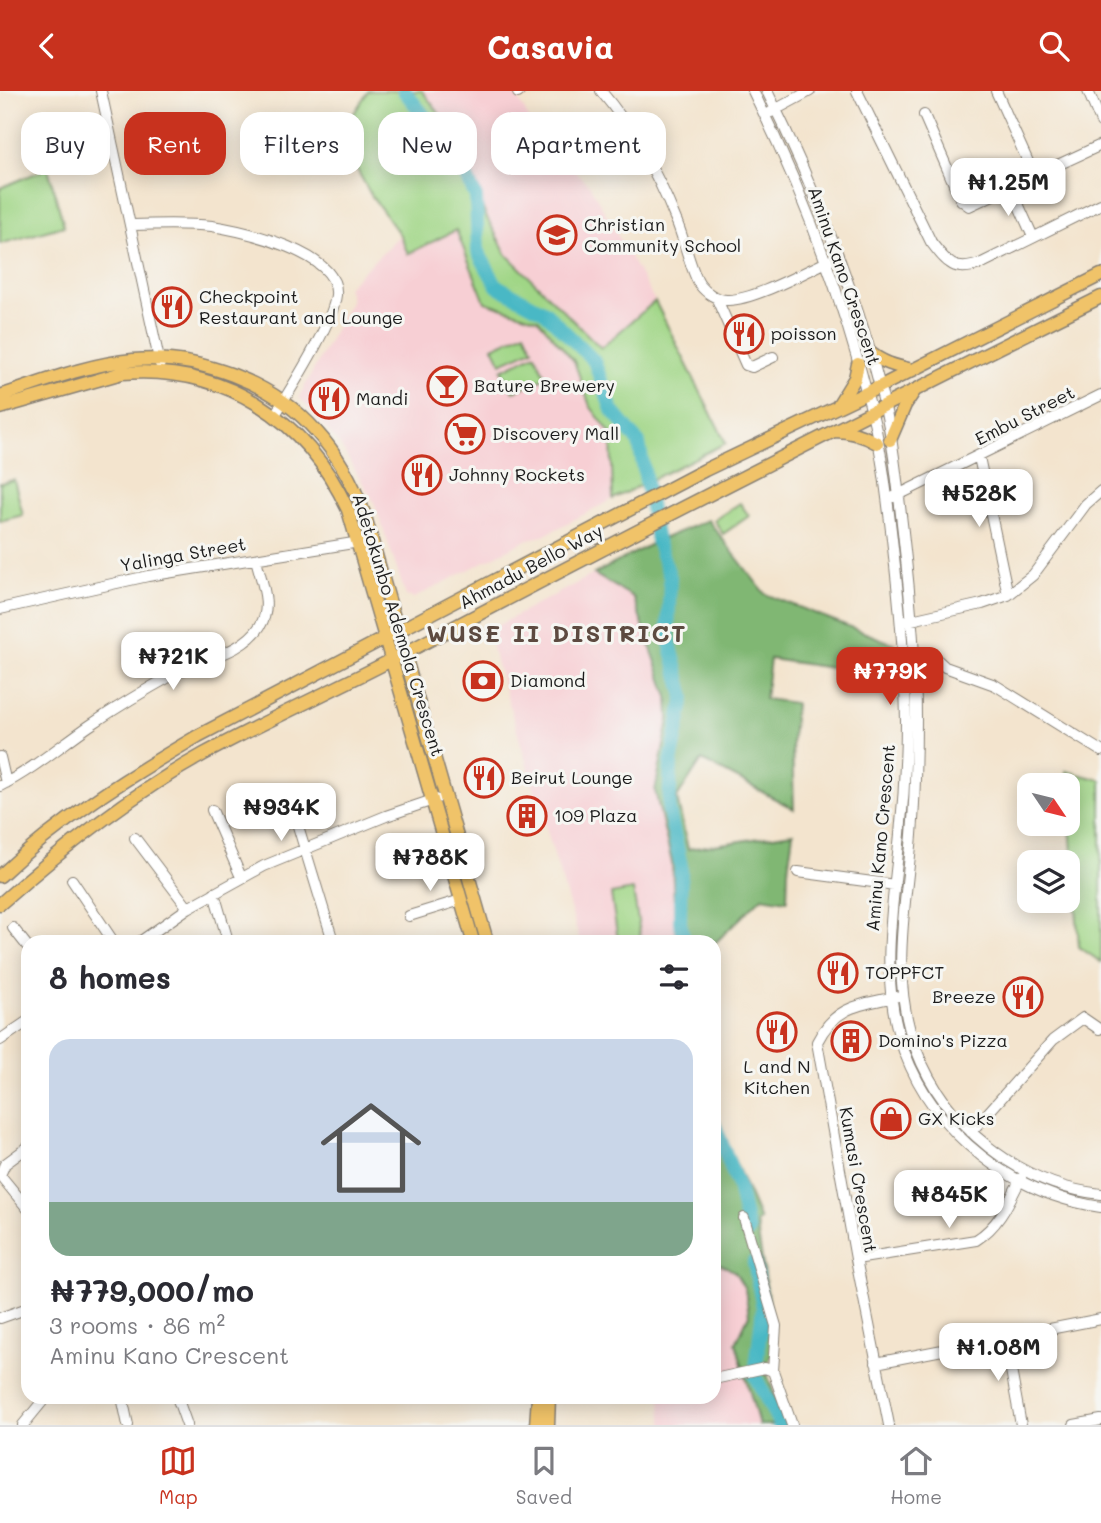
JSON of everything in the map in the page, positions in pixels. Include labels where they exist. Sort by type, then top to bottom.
[{"type":"main road","name":"Ahmadu Bello Way","points":[[0,876],[62,823],[142,769],[198,736],[705,470],[873,390],[1101,275]]},
{"type":"main road","name":"Ahmadu Bello Way","points":[[0,904],[91,829],[148,788],[204,754],[406,653],[715,490],[1101,297]]},
{"type":"main road","points":[[868,351],[891,366],[913,370]]},
{"type":"main road","name":"Adetokunbo Ademola Crescent","points":[[0,395],[99,365],[159,359],[216,370],[262,390],[315,430],[334,452],[357,493],[406,653],[485,935]]},
{"type":"main road","points":[[838,406],[855,378],[858,364]]},
{"type":"main road","name":"Adetokunbo Ademola Crescent","points":[[0,408],[122,373],[161,372],[219,384],[275,415],[300,437],[326,468],[348,510],[471,935]]},
{"type":"main road","points":[[834,431],[848,431],[884,441],[915,389]]},
{"type":"main road","points":[[536,1425],[538,1404]]},
{"type":"main road","points":[[548,1425],[549,1404]]},
{"type":"street","points":[[601,91],[628,128],[659,184],[676,219],[698,284],[710,295],[725,300],[742,299],[838,257]]},
{"type":"street","name":"Aminu Kano Crescent","points":[[753,91],[803,199],[858,364],[884,405],[887,500],[902,622],[906,719],[904,790],[888,943],[890,998],[905,1053],[928,1098],[962,1140],[994,1166],[1019,1182],[1073,1203],[1101,1207]]},
{"type":"street","name":"Aminu Kano Crescent","points":[[767,91],[838,257],[868,351],[873,390],[872,412],[884,441],[899,496],[915,655],[914,791],[900,967],[908,1025],[925,1069],[938,1091],[971,1132],[994,1152],[1024,1171],[1080,1192],[1101,1194]]},
{"type":"street","points":[[765,115],[810,91]]},
{"type":"street","points":[[857,91],[931,242],[942,257],[956,267],[969,268],[1101,204]]},
{"type":"street","points":[[996,91],[1034,175]]},
{"type":"street","points":[[1088,91],[1097,100],[1101,122]]},
{"type":"street","points":[[104,92],[161,372]]},
{"type":"street","points":[[924,115],[961,199],[969,206],[1101,145]]},
{"type":"street","points":[[1010,186],[1033,237]]},
{"type":"street","points":[[132,225],[211,226],[245,233],[281,245],[324,267],[334,279],[336,294],[329,320],[275,415]]},
{"type":"street","points":[[716,297],[746,365],[752,367],[773,357]]},
{"type":"street","name":"Embu Street","points":[[887,500],[1101,395]]},
{"type":"street","points":[[979,457],[1008,595]]},
{"type":"street","points":[[902,622],[982,604],[1008,595],[1023,585],[1042,565],[1078,514],[1101,491]]},
{"type":"street","name":"Yalinga Street","points":[[0,609],[148,576],[372,540]]},
{"type":"street","points":[[0,757],[3,785],[130,700],[178,672],[238,646],[254,634],[266,611],[266,599],[256,559]]},
{"type":"street","points":[[915,655],[932,655],[945,667],[995,685],[1101,751]]},
{"type":"street","points":[[150,935],[188,908],[242,877],[386,816],[447,796]]},
{"type":"street","points":[[212,810],[242,877]]},
{"type":"street","points":[[298,826],[331,935]]},
{"type":"street","points":[[135,838],[188,908]]},
{"type":"street","points":[[797,872],[895,885]]},
{"type":"street","points":[[72,880],[109,935]]},
{"type":"street","points":[[214,893],[226,935]]},
{"type":"street","points":[[409,916],[461,899]]},
{"type":"street","points":[[13,928],[21,938]]},
{"type":"street","name":"Kumasi Crescent","points":[[888,1425],[817,1042],[825,1025],[838,1014],[861,1004],[902,995]]},
{"type":"street","points":[[971,1132],[1054,1040],[1083,1018],[1099,1029]]},
{"type":"street","points":[[0,1040],[21,1026]]},
{"type":"street","points":[[21,1152],[5,1164],[0,1175],[21,1200]]},
{"type":"street","points":[[856,1259],[976,1240],[988,1233],[1000,1218],[1024,1171]]},
{"type":"street","points":[[744,1218],[776,1326],[769,1369],[792,1425]]},
{"type":"street","points":[[0,1318],[21,1310]]},
{"type":"street","points":[[876,1363],[1101,1319]]},
{"type":"street","points":[[1005,1336],[1021,1425]]},
{"type":"street","points":[[721,1377],[769,1369]]},
{"type":"street","points":[[23,1425],[40,1404]]},
{"type":"street","points":[[124,1404],[128,1425]]},
{"type":"street","points":[[180,1404],[187,1425]]},
{"type":"street","points":[[1074,1425],[1101,1420]]},
{"type":"shaded area","name":"Christian Community School","points":[[422,91],[519,91],[516,95],[525,112],[491,112],[491,175],[579,175],[590,186],[655,301],[602,348],[507,255],[486,216],[469,175],[477,175],[477,112],[438,112]]},
{"type":"shaded area","points":[[456,230],[485,302],[538,319],[574,361],[590,406],[611,434],[613,499],[414,598],[406,596],[374,502],[340,445],[299,397],[351,300],[347,287],[400,235],[408,254]]},
{"type":"shaded area","points":[[594,574],[633,597],[668,697],[669,719],[655,791],[672,863],[676,935],[578,935],[487,631]]},
{"type":"shaded area","points":[[721,1264],[735,1272],[745,1289],[749,1315],[736,1343],[759,1425],[663,1425],[661,1404],[721,1404]]},
{"type":"green space","points":[[368,91],[422,91],[438,112],[378,112],[378,175],[469,175],[486,216],[507,255],[601,348],[655,301],[726,443],[613,499],[611,434],[590,406],[574,361],[538,319],[485,302],[456,230],[408,254],[400,235],[360,175],[364,175],[364,112],[355,112]]},
{"type":"green space","points":[[31,175],[50,175],[64,226],[0,244],[0,188]]},
{"type":"green space","points":[[525,332],[533,349],[501,363],[493,347]]},
{"type":"green space","points":[[535,354],[546,377],[513,392],[502,370]]},
{"type":"green space","points":[[14,480],[23,515],[0,521],[0,483]]},
{"type":"green space","points":[[740,503],[749,516],[723,534],[714,520]]},
{"type":"green space","points":[[708,520],[765,594],[894,644],[893,677],[770,659],[765,699],[795,703],[792,742],[794,809],[702,760],[677,798],[688,849],[793,833],[787,901],[762,897],[721,937],[721,935],[676,935],[672,863],[655,791],[669,719],[668,697],[633,597],[594,574],[657,541]]},
{"type":"green space","points":[[1080,775],[1101,780],[1101,962],[1079,947],[1076,913],[1080,913],[1080,850],[1072,850],[1071,837],[1080,837]]},
{"type":"green space","points":[[633,890],[640,935],[617,935],[611,894]]},
{"type":"green space","points":[[721,1128],[760,1220],[756,1222],[773,1328],[773,1352],[765,1368],[785,1425],[759,1425],[736,1343],[749,1315],[745,1289],[735,1272],[721,1264]]},
{"type":"waterway","points":[[404,91],[456,155],[476,197],[478,252],[497,286],[545,312],[594,361],[612,410],[639,443],[657,541],[670,577],[668,635],[684,697],[671,763],[669,811],[681,865],[680,922],[683,935]]},
{"type":"waterway","points":[[721,1141],[738,1186],[748,1232]]},
{"type":"waterway","points":[[754,1262],[763,1308],[755,1376],[780,1425]]},
{"type":"place","name":"Christian Community School","points":[[557,235]]},
{"type":"place","name":"Checkpoint Restaurant and Lounge","points":[[172,307]]},
{"type":"place","name":"poisson","points":[[744,334]]},
{"type":"place","name":"Bature Brewery","points":[[447,386]]},
{"type":"place","name":"Mandi","points":[[329,399]]},
{"type":"place","name":"Discovery Mall","points":[[465,434]]},
{"type":"place","name":"Johnny Rockets","points":[[422,475]]},
{"type":"place","name":"Diamond","points":[[483,681]]},
{"type":"place","name":"Beirut Lounge","points":[[484,778]]},
{"type":"place","name":"109 Plaza","points":[[527,816]]},
{"type":"place","name":"TOPPFCT","points":[[838,973]]},
{"type":"place","name":"Breeze","points":[[1023,997]]},
{"type":"place","name":"L and N Kitchen","points":[[777,1032]]},
{"type":"place","name":"Domino's Pizza","points":[[851,1041]]},
{"type":"place","name":"GX Kicks","points":[[891,1119]]},
{"type":"district","name":"WUSE II DISTRICT","points":[[557,634]]}]
